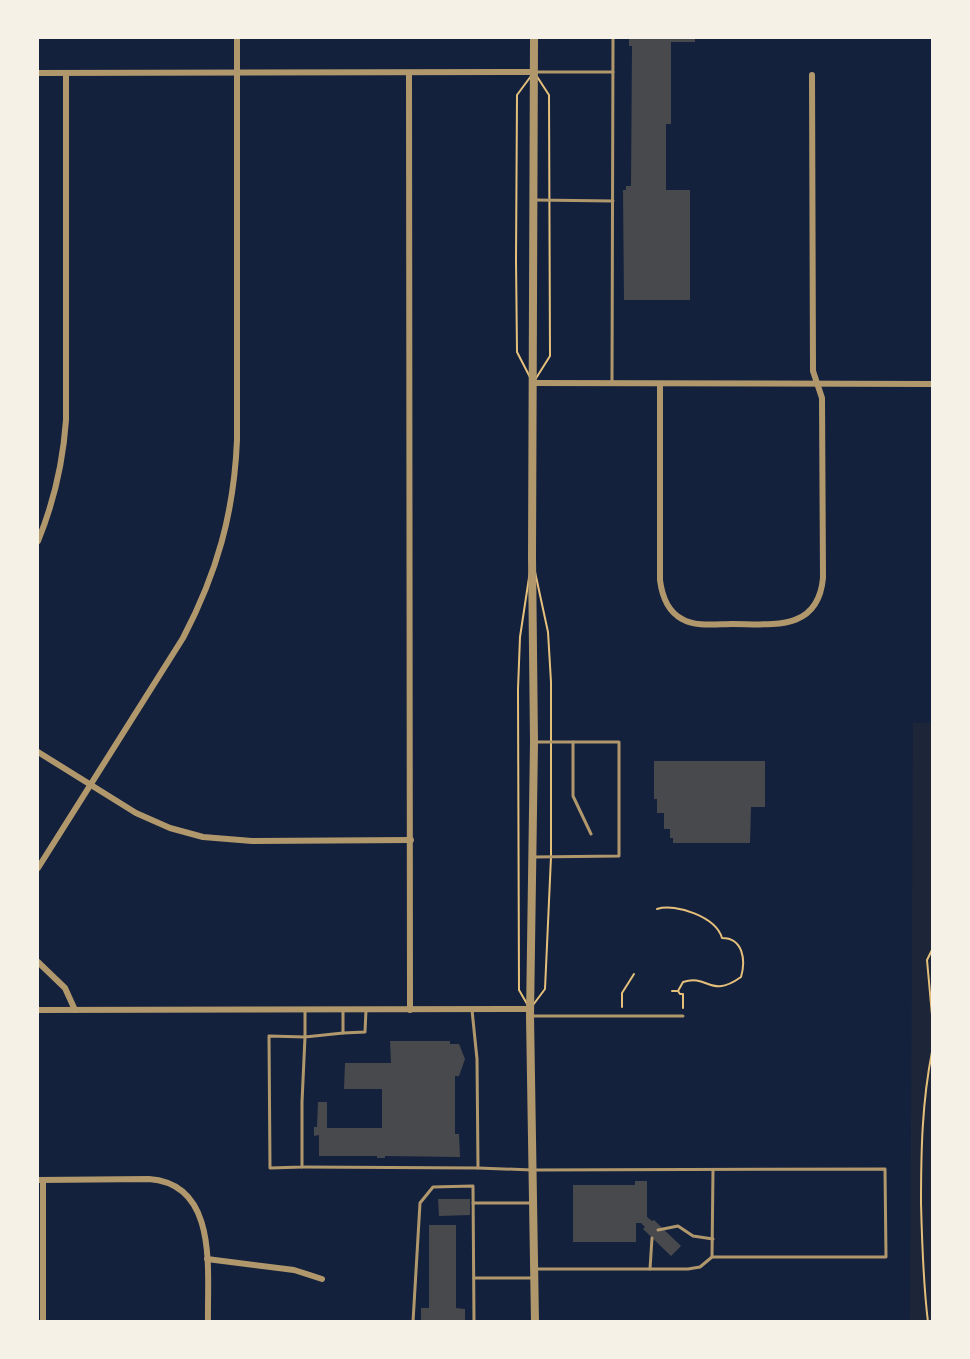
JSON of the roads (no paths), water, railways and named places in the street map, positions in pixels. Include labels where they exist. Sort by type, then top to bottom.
[{"type":"street","points":[[38,868],[183,638],[201,603],[225,535],[233,497],[237,440],[237,38]]},
{"type":"street","points":[[534,38],[532,558],[534,742],[530,1013],[535,1322]]},
{"type":"street","points":[[38,73],[534,72]]},
{"type":"street","points":[[38,541],[60,474],[66,420],[66,73]]},
{"type":"street","points":[[409,73],[410,1010]]},
{"type":"street","points":[[660,384],[660,580],[662,594],[675,615],[691,624],[778,624],[800,619],[811,610],[819,597],[823,578],[822,398],[813,371],[812,75]]},
{"type":"street","points":[[533,383],[933,384]]},
{"type":"street","points":[[38,752],[155,822],[203,837],[252,841],[411,840]]},
{"type":"street","points":[[38,962],[65,988],[75,1010]]},
{"type":"street","points":[[38,1010],[366,1009],[530,1013]]},
{"type":"street","points":[[43,1322],[40,1180],[160,1180],[172,1184],[186,1194],[199,1213],[207,1258],[208,1322]]},
{"type":"street","points":[[207,1258],[294,1270],[322,1279]]},
{"type":"lane","points":[[612,384],[613,38]]},
{"type":"lane","points":[[534,72],[613,72]]},
{"type":"lane","points":[[533,200],[613,201]]},
{"type":"lane","points":[[532,857],[619,856],[619,742],[534,742]]},
{"type":"lane","points":[[573,742],[573,796],[591,834]]},
{"type":"lane","points":[[302,1167],[305,1009]]},
{"type":"lane","points":[[366,1009],[365,1032],[305,1037],[269,1036],[270,1168],[885,1169],[886,1257],[712,1257],[700,1267],[474,1278]]},
{"type":"lane","points":[[343,1010],[343,1033]]},
{"type":"lane","points":[[472,1010],[477,1059],[478,1168]]},
{"type":"lane","points":[[530,1013],[684,1016]]},
{"type":"lane","points":[[712,1257],[713,1170]]},
{"type":"lane","points":[[413,1322],[420,1203],[433,1187],[473,1186],[474,1322]]},
{"type":"lane","points":[[473,1203],[532,1203]]},
{"type":"lane","points":[[658,1230],[678,1226],[693,1236],[713,1239]]},
{"type":"lane","points":[[650,1269],[652,1238]]}]
